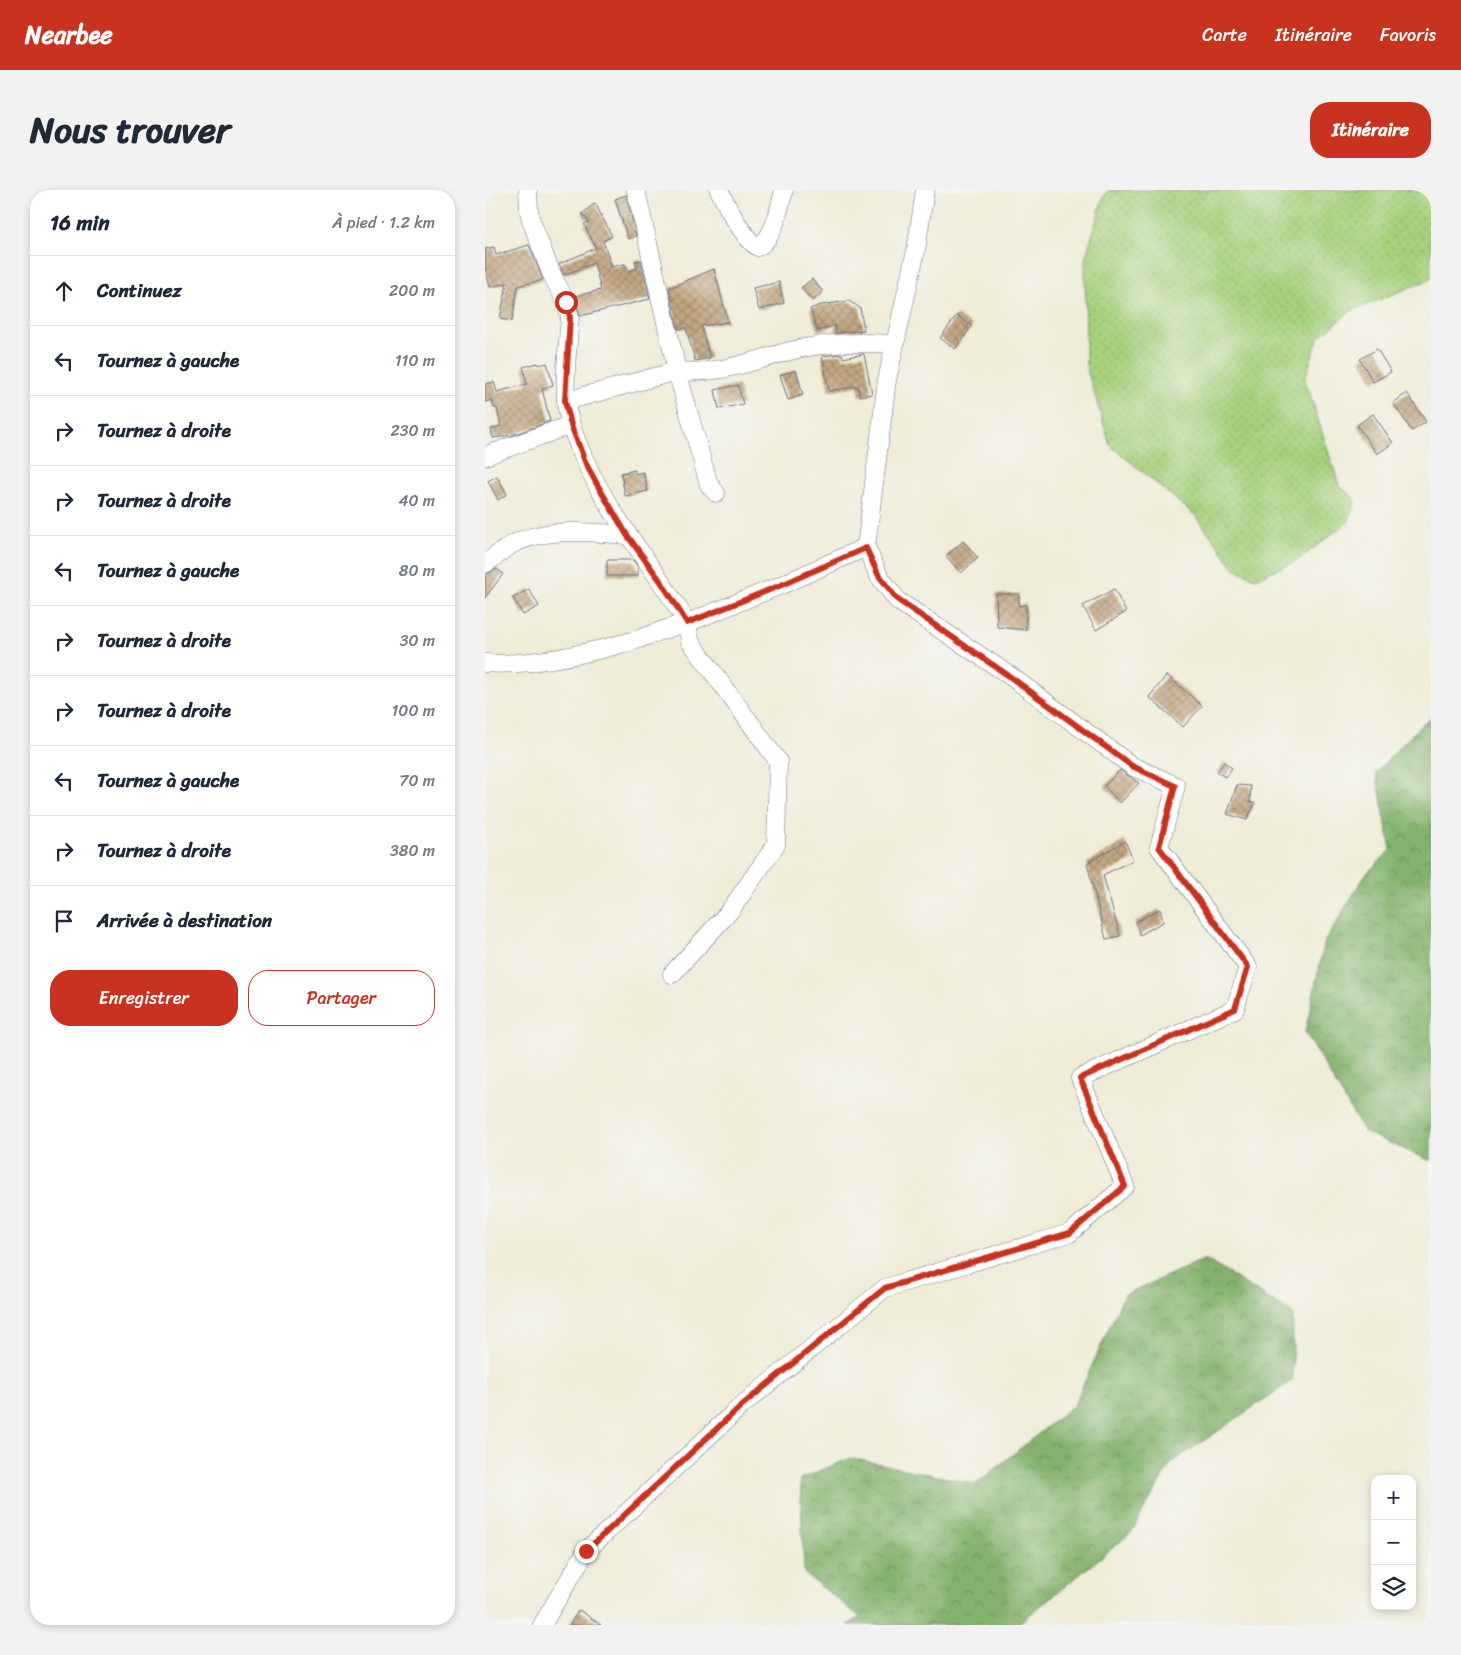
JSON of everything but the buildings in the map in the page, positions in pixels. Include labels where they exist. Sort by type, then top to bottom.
[{"type":"street","points":[[528,190],[531,220],[551,273],[566,302],[570,317],[565,401],[571,425],[586,464],[627,535],[662,583],[687,623],[690,641],[778,761],[777,845],[729,912],[672,974]]},
{"type":"street","points":[[636,190],[677,371],[709,485],[716,493]]},
{"type":"street","points":[[719,190],[729,210],[751,242],[757,246],[764,242],[770,233],[781,206],[784,190]]},
{"type":"street","points":[[542,1625],[586,1551],[741,1406],[885,1288],[1070,1233],[1125,1186],[1080,1078],[1235,1009],[1248,967],[1159,847],[1175,786],[1132,766],[1009,676],[898,600],[879,576],[866,548],[887,380],[916,250],[925,190]]},
{"type":"street","points":[[565,401],[677,371],[708,372],[739,366],[791,350],[813,346],[859,342],[894,344]]},
{"type":"street","points":[[485,456],[571,425]]},
{"type":"street","points":[[487,563],[503,550],[519,541],[557,532],[589,531],[627,535]]},
{"type":"street","points":[[485,663],[514,663],[574,654],[636,640],[687,623],[866,548]]},
{"type":"green space","points":[[1109,190],[1431,190],[1431,279],[1351,311],[1318,338],[1305,379],[1339,485],[1356,500],[1349,521],[1297,561],[1255,578],[1235,569],[1197,517],[1110,445],[1086,366],[1085,259],[1103,198]]},
{"type":"green space","points":[[1431,719],[1431,1161],[1364,1132],[1305,1032],[1325,941],[1365,875],[1391,850],[1376,772],[1423,723]]},
{"type":"green space","points":[[1205,1259],[1293,1314],[1293,1380],[1171,1463],[1131,1533],[1017,1625],[848,1625],[860,1617],[804,1573],[800,1479],[851,1458],[976,1484],[1074,1405],[1124,1295]]},
{"type":"route","points":[[566,302],[570,317],[565,401],[571,425],[586,464],[598,486],[627,535],[662,583],[687,623],[866,548],[879,576],[887,589],[898,600],[1009,676],[1132,766],[1175,786],[1159,847],[1248,967],[1235,1009],[1080,1078],[1125,1186],[1070,1233],[885,1288],[741,1406],[586,1551]]}]
